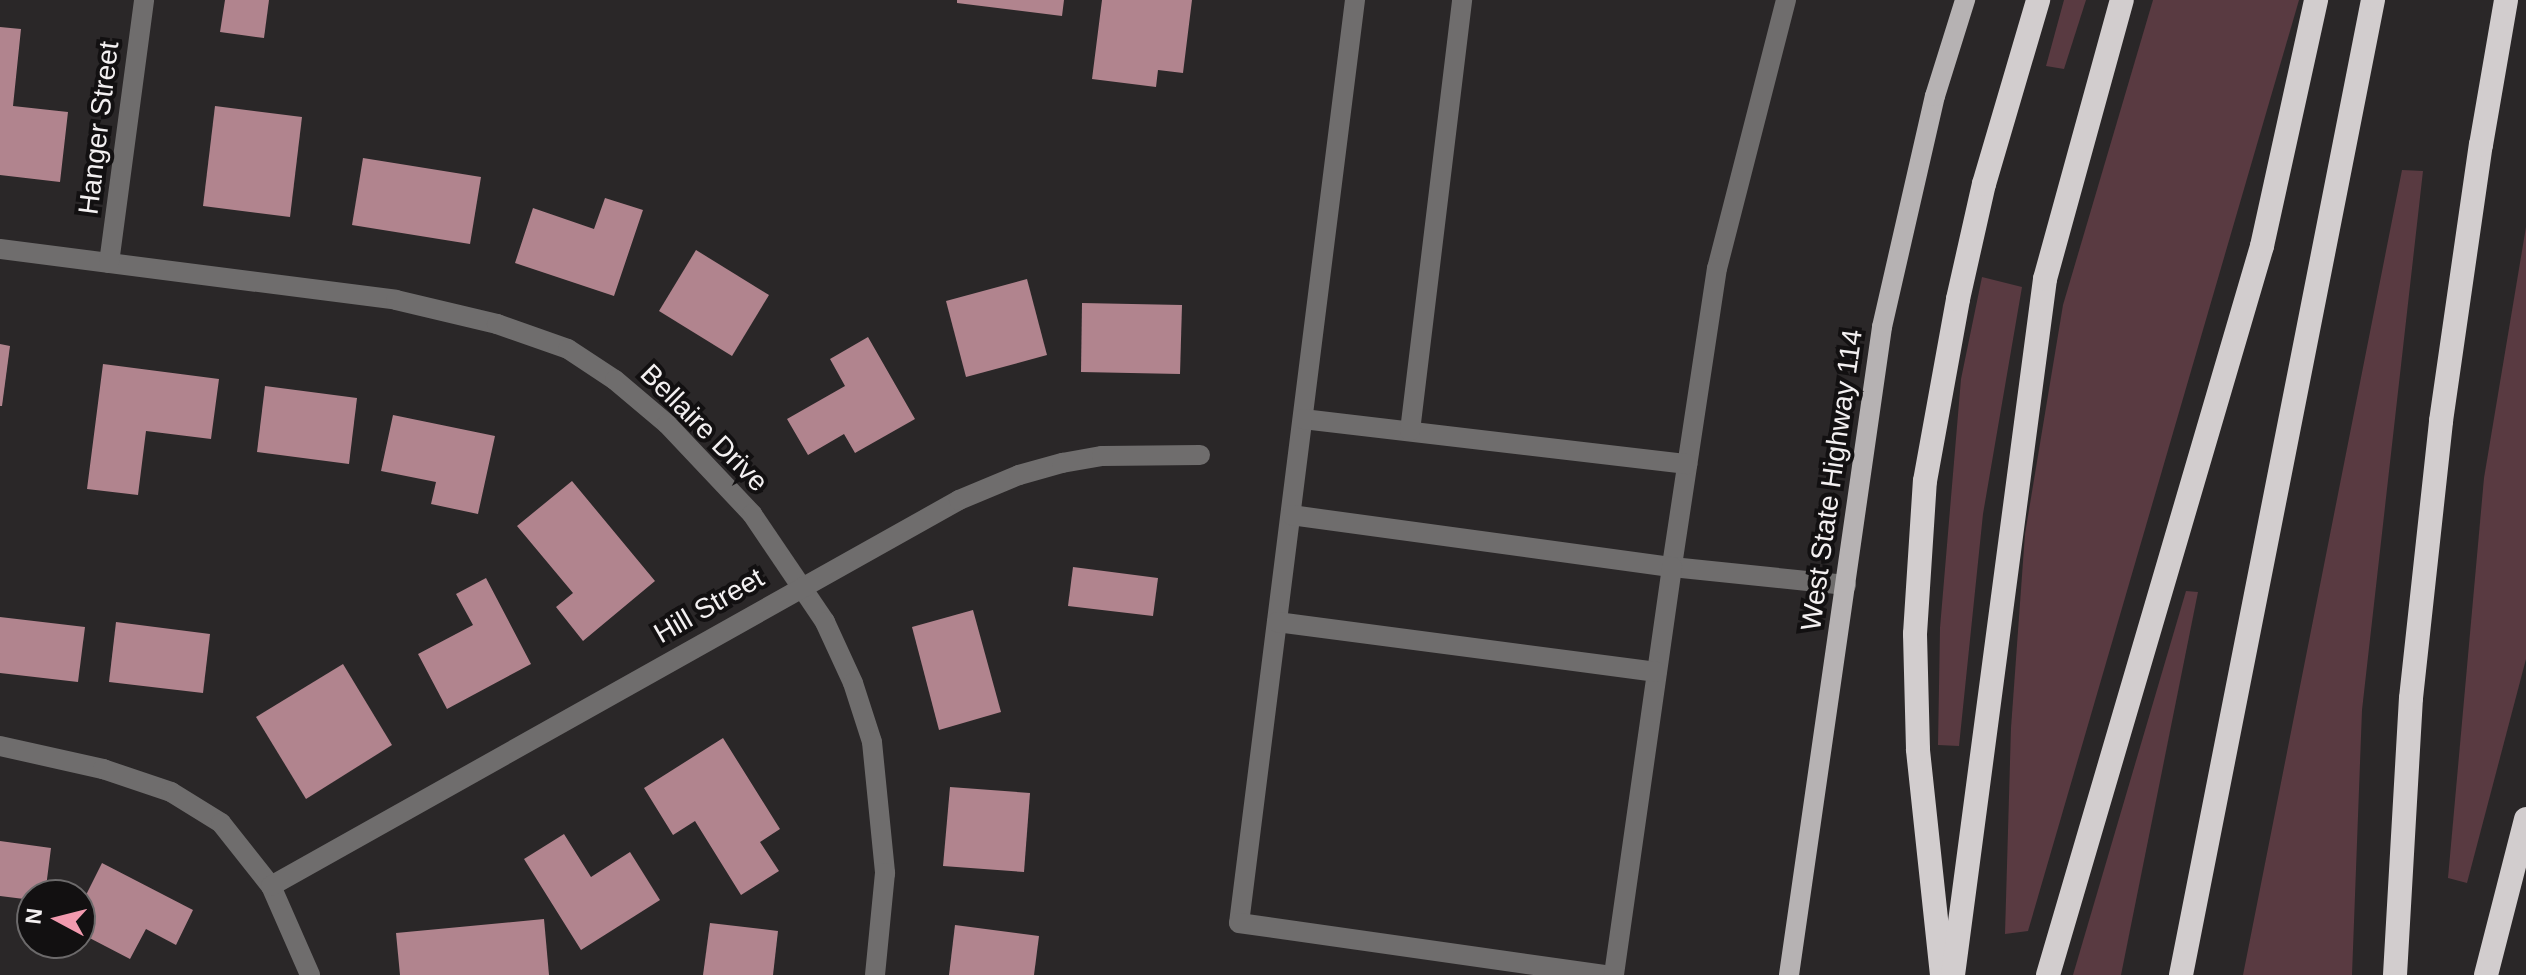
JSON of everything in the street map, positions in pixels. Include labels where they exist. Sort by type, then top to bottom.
[{"type":"highway","points":[[1942,975],[1918,749],[1915,634],[1925,481],[1958,299],[1984,184],[2038,0]]},
{"type":"highway","points":[[1953,975],[2045,279],[2122,0]]},
{"type":"highway","points":[[2048,975],[2262,246],[2316,0]]},
{"type":"highway","points":[[2181,975],[2373,0]]},
{"type":"highway","points":[[2395,975],[2411,698],[2441,421],[2481,145],[2506,0]]},
{"type":"highway","points":[[2486,975],[2526,819]]},
{"type":"main road","name":"West State Highway 114","points":[[1789,975],[1882,327],[1935,96],[1965,0]]},
{"type":"street","name":"Hanger Street","points":[[109,263],[144,0]]},
{"type":"street","points":[[1355,0],[1239,923],[1604,975]]},
{"type":"street","points":[[1410,431],[1462,0]]},
{"type":"street","points":[[1614,975],[1717,268],[1786,0]]},
{"type":"street","name":"Bellaire Drive","points":[[0,249],[396,300],[497,324],[568,349],[615,380],[667,424],[752,514],[825,622],[853,683],[872,742],[885,873],[875,975]]},
{"type":"street","points":[[1303,419],[1687,464]]},
{"type":"street","name":"Hill Street","points":[[271,886],[912,524],[1019,475],[1102,456],[1200,455]]},
{"type":"street","points":[[1291,515],[1672,567],[1846,585]]},
{"type":"street","points":[[1277,622],[1657,672]]},
{"type":"street","points":[[0,746],[103,769],[171,792],[221,823],[271,886],[310,975]]},
{"type":"shaded area","points":[[2064,0],[2086,0],[2064,69],[2046,66]]},
{"type":"shaded area","points":[[2153,0],[2299,0],[2028,931],[2005,934],[2011,728],[2025,534],[2063,305]]},
{"type":"shaded area","points":[[2402,170],[2423,171],[2362,710],[2352,975],[2243,975]]},
{"type":"shaded area","points":[[2526,227],[2526,659],[2467,883],[2448,878],[2484,478]]},
{"type":"shaded area","points":[[1982,277],[2022,287],[1983,514],[1959,746],[1938,745],[1940,628],[1961,379]]},
{"type":"shaded area","points":[[2186,591],[2198,592],[2121,975],[2073,975]]},
{"type":"building","points":[[225,0],[269,0],[264,38],[220,32]]},
{"type":"building","points":[[957,0],[1064,0],[1062,16],[957,3]]},
{"type":"building","points":[[1102,0],[1192,0],[1183,73],[1158,70],[1156,87],[1092,79]]},
{"type":"building","points":[[0,27],[21,29],[13,106],[68,112],[60,182],[0,175]]},
{"type":"building","points":[[215,106],[302,117],[290,217],[203,206]]},
{"type":"building","points":[[363,158],[481,177],[470,244],[352,225]]},
{"type":"building","points":[[605,198],[643,210],[614,296],[515,263],[533,208],[594,229]]},
{"type":"building","points":[[696,250],[769,295],[732,356],[659,311]]},
{"type":"building","points":[[1027,279],[1047,355],[966,377],[946,301]]},
{"type":"building","points":[[1082,303],[1182,305],[1180,374],[1081,372]]},
{"type":"building","points":[[868,337],[915,419],[855,453],[844,434],[808,455],[787,419],[845,386],[830,359]]},
{"type":"building","points":[[0,344],[10,346],[2,406],[0,406]]},
{"type":"building","points":[[103,364],[219,379],[211,439],[146,431],[138,495],[87,489]]},
{"type":"building","points":[[265,386],[357,398],[349,464],[257,452]]},
{"type":"building","points":[[393,415],[495,436],[478,514],[431,504],[436,482],[381,471]]},
{"type":"building","points":[[572,481],[655,581],[583,641],[556,607],[573,593],[517,526]]},
{"type":"building","points":[[1073,567],[1158,578],[1153,616],[1068,606]]},
{"type":"building","points":[[486,578],[531,664],[447,709],[418,654],[473,625],[456,594]]},
{"type":"building","points":[[973,610],[1001,712],[939,730],[912,627]]},
{"type":"building","points":[[0,617],[85,627],[78,682],[0,673]]},
{"type":"building","points":[[116,622],[210,634],[203,693],[109,682]]},
{"type":"building","points":[[343,664],[392,745],[306,799],[256,717]]},
{"type":"building","points":[[723,738],[780,829],[760,842],[779,871],[741,895],[695,821],[673,835],[644,788]]},
{"type":"building","points":[[950,787],[1030,793],[1024,872],[943,866]]},
{"type":"building","points":[[564,834],[591,877],[630,852],[660,900],[581,950],[524,859]]},
{"type":"building","points":[[0,841],[51,848],[47,879],[16,879],[16,898],[0,896]]},
{"type":"building","points":[[102,863],[193,910],[176,945],[146,929],[130,959],[96,941],[94,879]]},
{"type":"building","points":[[544,919],[549,975],[400,975],[396,933]]},
{"type":"building","points":[[710,923],[778,931],[773,975],[703,975]]},
{"type":"building","points":[[955,925],[1039,936],[1034,975],[949,975]]}]
